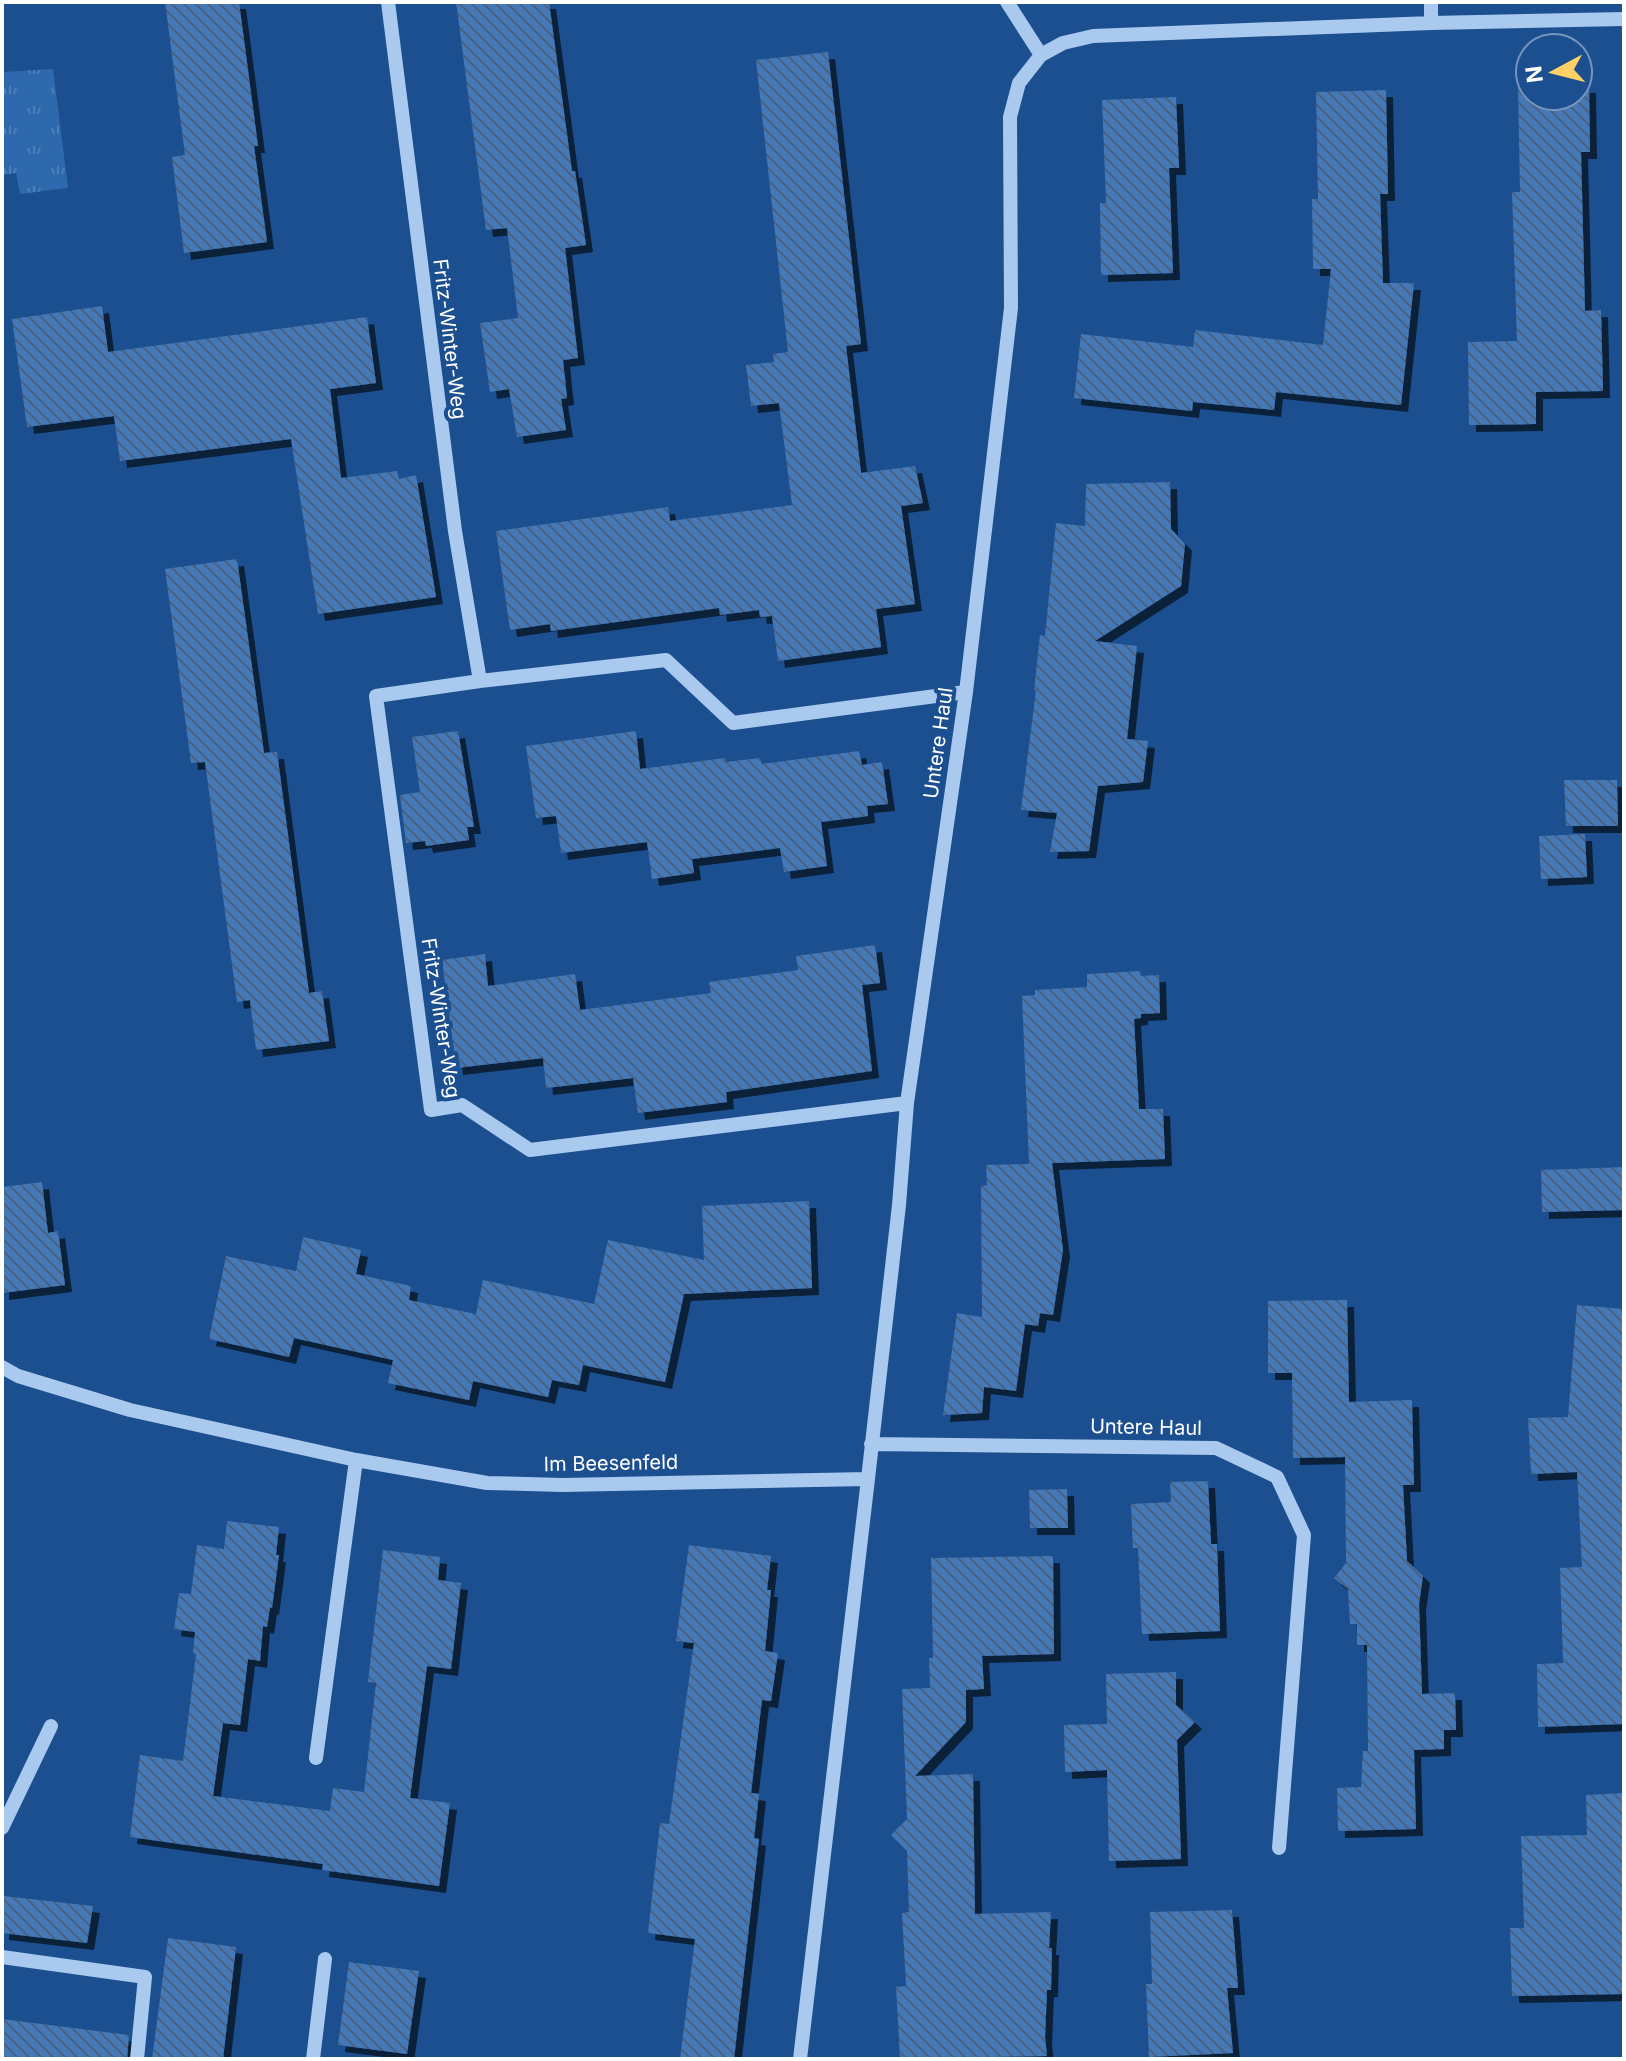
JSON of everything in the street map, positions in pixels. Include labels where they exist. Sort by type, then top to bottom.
[{"type":"street","name":"Fritz-Winter-Weg","points":[[388,2],[455,531],[480,681]]},
{"type":"street","points":[[1007,2],[1041,55],[1063,43],[1093,36],[1624,19]]},
{"type":"street","points":[[1431,2],[1431,23]]},
{"type":"street","name":"Untere Haul","points":[[800,2059],[899,1205],[907,1103],[966,692],[1011,308],[1010,117],[1019,83],[1041,55]]},
{"type":"street","name":"Fritz-Winter-Weg","points":[[907,1103],[530,1150],[462,1105],[431,1110],[376,696],[666,660],[733,723],[966,692]]},
{"type":"street","name":"Im Beesenfeld","points":[[2,1367],[18,1376],[130,1410],[356,1460],[502,1483],[563,1485],[868,1479]]},
{"type":"street","name":"Untere Haul","points":[[871,1444],[1216,1448],[1277,1477],[1304,1535],[1279,1848]]},
{"type":"street","points":[[316,1758],[356,1460]]},
{"type":"street","points":[[2,1828],[51,1726]]},
{"type":"street","points":[[2,1957],[145,1977],[137,2059]]},
{"type":"street","points":[[313,2059],[325,1959]]},
{"type":"green space","points":[[53,69],[68,188],[20,194],[16,173],[2,175],[2,72]]},
{"type":"building","points":[[165,2],[239,2],[267,242],[184,253],[172,157],[185,155]]},
{"type":"building","points":[[456,2],[549,2],[572,171],[575,171],[586,245],[565,248],[578,358],[563,360],[567,398],[561,399],[566,430],[517,437],[509,389],[490,392],[480,323],[518,318],[507,228],[486,230]]},
{"type":"building","points":[[828,52],[861,344],[846,346],[861,473],[915,466],[923,503],[901,506],[915,604],[876,609],[881,647],[778,661],[772,616],[760,617],[759,610],[720,615],[719,608],[551,631],[550,624],[510,630],[496,531],[668,507],[670,521],[792,505],[779,403],[751,406],[746,365],[774,362],[773,354],[788,352],[756,60]]},
{"type":"building","points":[[1386,90],[1388,194],[1380,194],[1383,283],[1414,283],[1401,405],[1276,392],[1274,410],[1193,402],[1192,411],[1074,398],[1081,334],[1193,347],[1195,330],[1323,345],[1331,269],[1313,269],[1312,199],[1318,199],[1316,92]]},
{"type":"building","points":[[1176,97],[1179,168],[1169,168],[1173,273],[1101,275],[1100,203],[1106,203],[1102,100]]},
{"type":"building","points":[[1518,112],[1589,112],[1590,152],[1581,152],[1585,311],[1601,310],[1603,391],[1536,392],[1536,424],[1469,425],[1468,342],[1517,341],[1512,192],[1520,192]]},
{"type":"building","points":[[102,306],[108,352],[367,317],[376,383],[330,389],[341,478],[397,471],[399,479],[416,475],[436,597],[318,614],[291,439],[120,461],[114,416],[27,427],[12,319]]},
{"type":"building","points":[[1170,482],[1171,529],[1185,544],[1181,586],[1095,641],[1137,646],[1127,739],[1148,741],[1143,782],[1098,786],[1089,851],[1050,852],[1057,813],[1021,810],[1040,635],[1045,636],[1056,523],[1085,526],[1086,484]]},
{"type":"building","points":[[237,559],[264,753],[277,752],[309,993],[322,991],[329,1041],[256,1050],[250,1000],[237,1002],[205,762],[191,763],[165,569]]},
{"type":"building","points":[[458,731],[474,827],[467,827],[469,840],[426,846],[425,841],[406,843],[400,795],[420,792],[412,737]]},
{"type":"building","points":[[636,731],[640,769],[725,758],[726,762],[760,758],[762,764],[859,751],[862,765],[882,762],[888,804],[867,806],[868,816],[821,822],[827,866],[784,872],[780,848],[692,859],[694,873],[652,879],[647,842],[561,853],[556,816],[536,818],[526,746]]},
{"type":"building","points":[[1564,780],[1617,780],[1618,826],[1566,826]]},
{"type":"building","points":[[1585,834],[1587,877],[1541,879],[1539,836]]},
{"type":"building","points":[[875,945],[880,983],[862,985],[872,1071],[726,1092],[727,1102],[638,1113],[633,1078],[546,1088],[543,1058],[456,1068],[442,960],[485,954],[488,986],[575,974],[580,1010],[711,993],[709,982],[798,970],[796,956]]},
{"type":"building","points":[[1140,971],[1141,976],[1159,975],[1160,1013],[1141,1014],[1141,1018],[1134,1019],[1139,1109],[1163,1109],[1165,1159],[1052,1163],[1063,1250],[1053,1315],[1040,1313],[1038,1326],[1025,1324],[1016,1391],[984,1387],[982,1413],[943,1415],[957,1313],[982,1317],[981,1186],[987,1185],[986,1165],[1029,1164],[1022,996],[1035,995],[1035,990],[1087,987],[1087,974]]},
{"type":"building","points":[[1624,1167],[1624,1210],[1542,1212],[1541,1170]]},
{"type":"building","points":[[42,1182],[48,1233],[58,1231],[65,1285],[2,1293],[2,1187]]},
{"type":"building","points":[[809,1201],[812,1288],[684,1294],[665,1382],[583,1365],[579,1385],[552,1380],[548,1397],[473,1381],[469,1400],[388,1383],[393,1360],[294,1338],[289,1357],[209,1339],[226,1256],[296,1271],[303,1237],[361,1250],[356,1274],[411,1286],[409,1300],[476,1314],[483,1280],[594,1304],[608,1240],[704,1260],[702,1206]]},
{"type":"building","points":[[1347,1300],[1349,1402],[1412,1400],[1414,1485],[1403,1485],[1407,1561],[1423,1576],[1419,1604],[1422,1694],[1455,1693],[1456,1730],[1444,1730],[1444,1749],[1414,1750],[1416,1829],[1338,1831],[1337,1788],[1361,1787],[1363,1751],[1368,1751],[1367,1645],[1357,1645],[1357,1624],[1350,1624],[1348,1589],[1334,1578],[1346,1563],[1345,1457],[1293,1458],[1292,1373],[1268,1373],[1268,1301]]},
{"type":"building","points":[[1577,1305],[1624,1309],[1624,1724],[1538,1727],[1537,1664],[1563,1663],[1560,1568],[1582,1567],[1577,1472],[1531,1474],[1528,1418],[1568,1417]]},
{"type":"building","points":[[1208,1481],[1211,1544],[1217,1544],[1220,1631],[1142,1634],[1138,1548],[1133,1548],[1131,1504],[1171,1502],[1170,1482]]},
{"type":"building","points":[[1067,1489],[1068,1528],[1030,1528],[1029,1490]]},
{"type":"building","points":[[227,1521],[279,1527],[276,1555],[279,1555],[272,1608],[267,1627],[263,1626],[260,1661],[248,1659],[240,1725],[223,1723],[213,1796],[330,1811],[333,1788],[364,1792],[376,1683],[368,1682],[383,1550],[440,1557],[438,1580],[461,1583],[451,1669],[427,1666],[410,1798],[450,1803],[439,1886],[322,1870],[323,1864],[130,1837],[140,1755],[183,1761],[196,1654],[193,1653],[195,1632],[174,1629],[179,1593],[191,1594],[197,1545],[224,1549]]},
{"type":"building","points":[[689,1545],[771,1556],[765,1651],[778,1653],[771,1701],[762,1700],[751,1793],[759,1794],[754,1838],[759,1839],[734,2059],[680,2059],[695,1939],[648,1933],[660,1823],[669,1824],[694,1643],[676,1641]]},
{"type":"building","points":[[1053,1556],[1054,1654],[982,1656],[984,1689],[966,1690],[966,1722],[915,1776],[973,1774],[975,1914],[1051,1912],[1051,1990],[1047,1990],[1045,2037],[1047,2056],[900,2059],[896,1987],[906,1986],[902,1913],[909,1912],[907,1851],[891,1835],[907,1819],[902,1689],[930,1688],[929,1658],[933,1658],[931,1558]]},
{"type":"building","points":[[1176,1672],[1176,1705],[1195,1722],[1177,1740],[1181,1859],[1109,1861],[1107,1770],[1065,1772],[1064,1725],[1107,1724],[1106,1674]]},
{"type":"building","points":[[1624,1793],[1624,1994],[1512,1996],[1510,1928],[1524,1928],[1521,1836],[1587,1835],[1586,1795]]},
{"type":"building","points":[[4,1896],[93,1906],[87,1943],[2,1933]]},
{"type":"building","points":[[1232,1910],[1238,1988],[1227,1988],[1233,2053],[1149,2057],[1146,1984],[1152,1984],[1150,1912]]},
{"type":"building","points":[[168,1938],[236,1947],[223,2059],[152,2059]]},
{"type":"building","points":[[349,1962],[419,1971],[407,2054],[338,2045]]},
{"type":"building","points":[[2,2019],[129,2035],[127,2059],[2,2059]]}]
